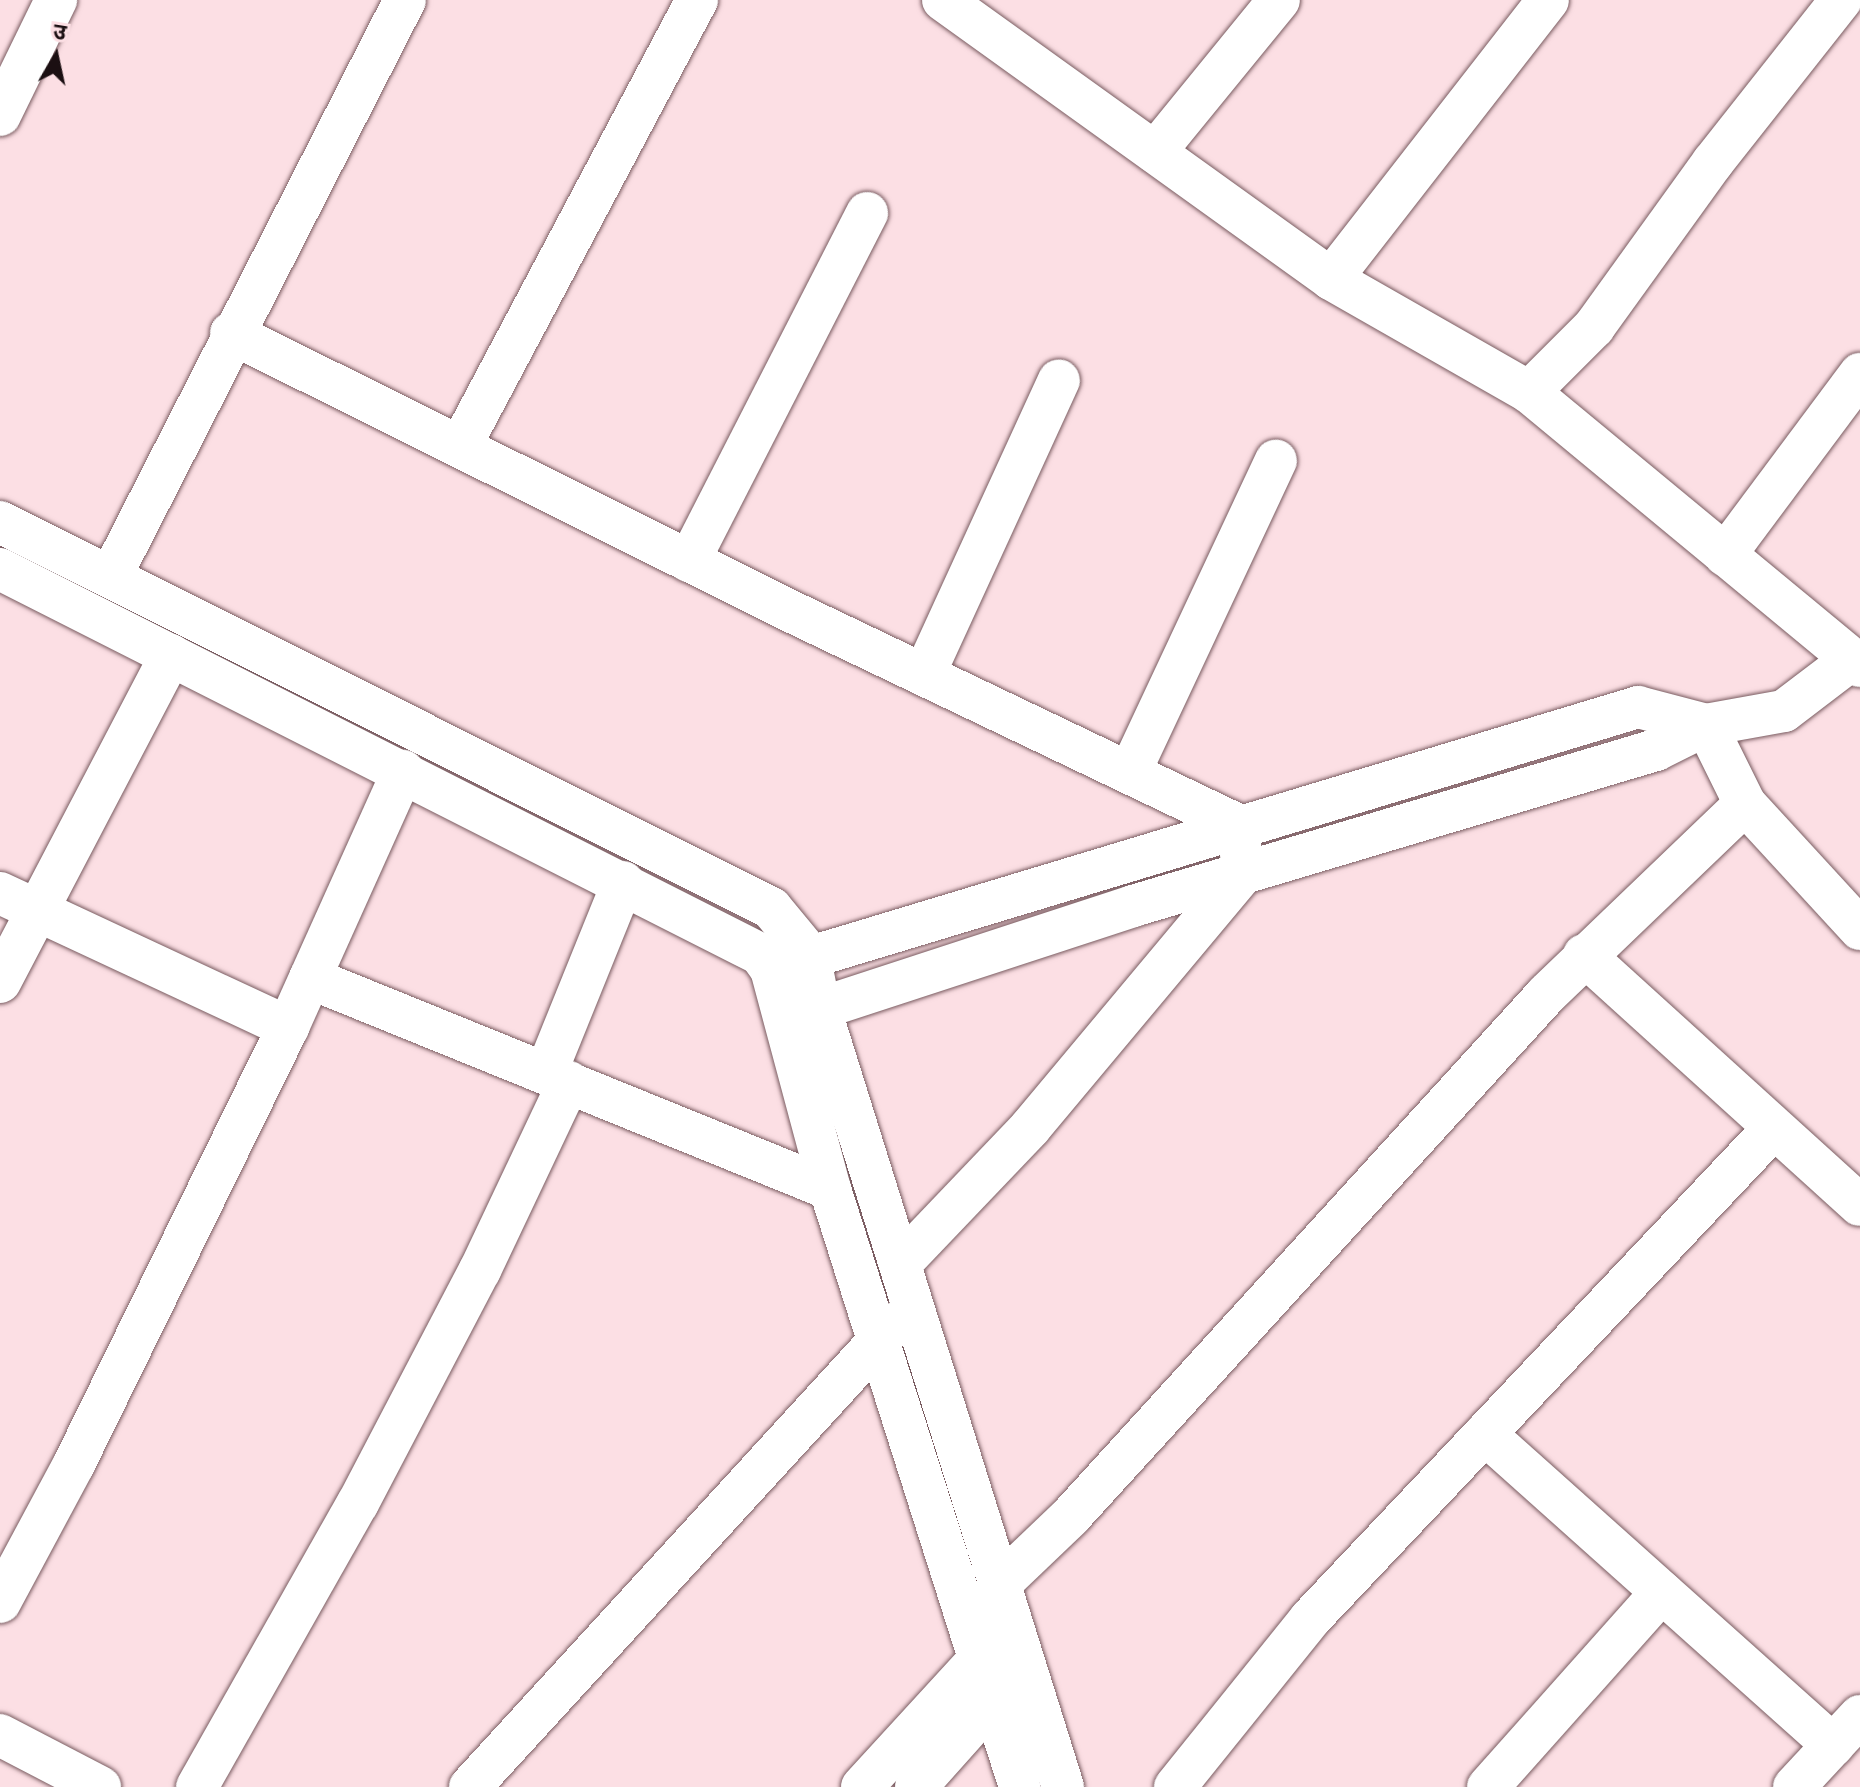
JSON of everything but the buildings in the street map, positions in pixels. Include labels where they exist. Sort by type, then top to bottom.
[{"type":"street","points":[[0,115],[56,0]]},
{"type":"street","points":[[112,574],[231,333],[358,101],[405,0]]},
{"type":"street","points":[[460,447],[697,0]]},
{"type":"street","points":[[803,1014],[1243,873],[1656,750],[1706,725],[1784,711],[1855,663],[1529,392],[1331,279],[1155,152],[986,12],[943,0]]},
{"type":"street","points":[[1155,152],[1279,0]]},
{"type":"street","points":[[1331,279],[1548,0]]},
{"type":"street","points":[[1529,392],[1594,327],[1713,162],[1841,0]]},
{"type":"street","points":[[689,561],[867,213]]},
{"type":"street","points":[[231,333],[689,561],[1238,825]]},
{"type":"street","points":[[1725,555],[1860,374]]},
{"type":"street","points":[[924,675],[1059,380]]},
{"type":"street","points":[[1130,772],[1276,461]]},
{"type":"street","points":[[0,522],[112,574],[503,775],[692,864],[771,908],[790,962],[803,1014],[830,1189],[1020,1787]]},
{"type":"street","points":[[0,569],[760,954],[790,962],[1638,707],[1706,725],[1745,804],[1860,929]]},
{"type":"street","points":[[0,982],[171,655]]},
{"type":"street","points":[[0,1602],[74,1464],[288,1027],[403,771]]},
{"type":"street","points":[[862,1787],[979,1659],[1006,1604],[1070,1517],[1584,955],[1745,804]]},
{"type":"street","points":[[903,1261],[1030,1128],[1243,873],[1238,825]]},
{"type":"street","points":[[197,1787],[365,1489],[480,1270],[557,1078],[623,882]]},
{"type":"street","points":[[0,893],[288,1027]]},
{"type":"street","points":[[1584,955],[1860,1205]]},
{"type":"street","points":[[310,978],[830,1189]]},
{"type":"street","points":[[803,1014],[903,1261],[1063,1787]]},
{"type":"street","points":[[1175,1787],[1310,1619],[1773,1129]]},
{"type":"street","points":[[470,1787],[915,1302]]},
{"type":"street","points":[[1485,1434],[1662,1592],[1847,1730],[1794,1787]]},
{"type":"street","points":[[1488,1787],[1662,1592]]},
{"type":"street","points":[[916,1787],[1025,1665]]},
{"type":"street","points":[[0,1735],[100,1787]]}]
